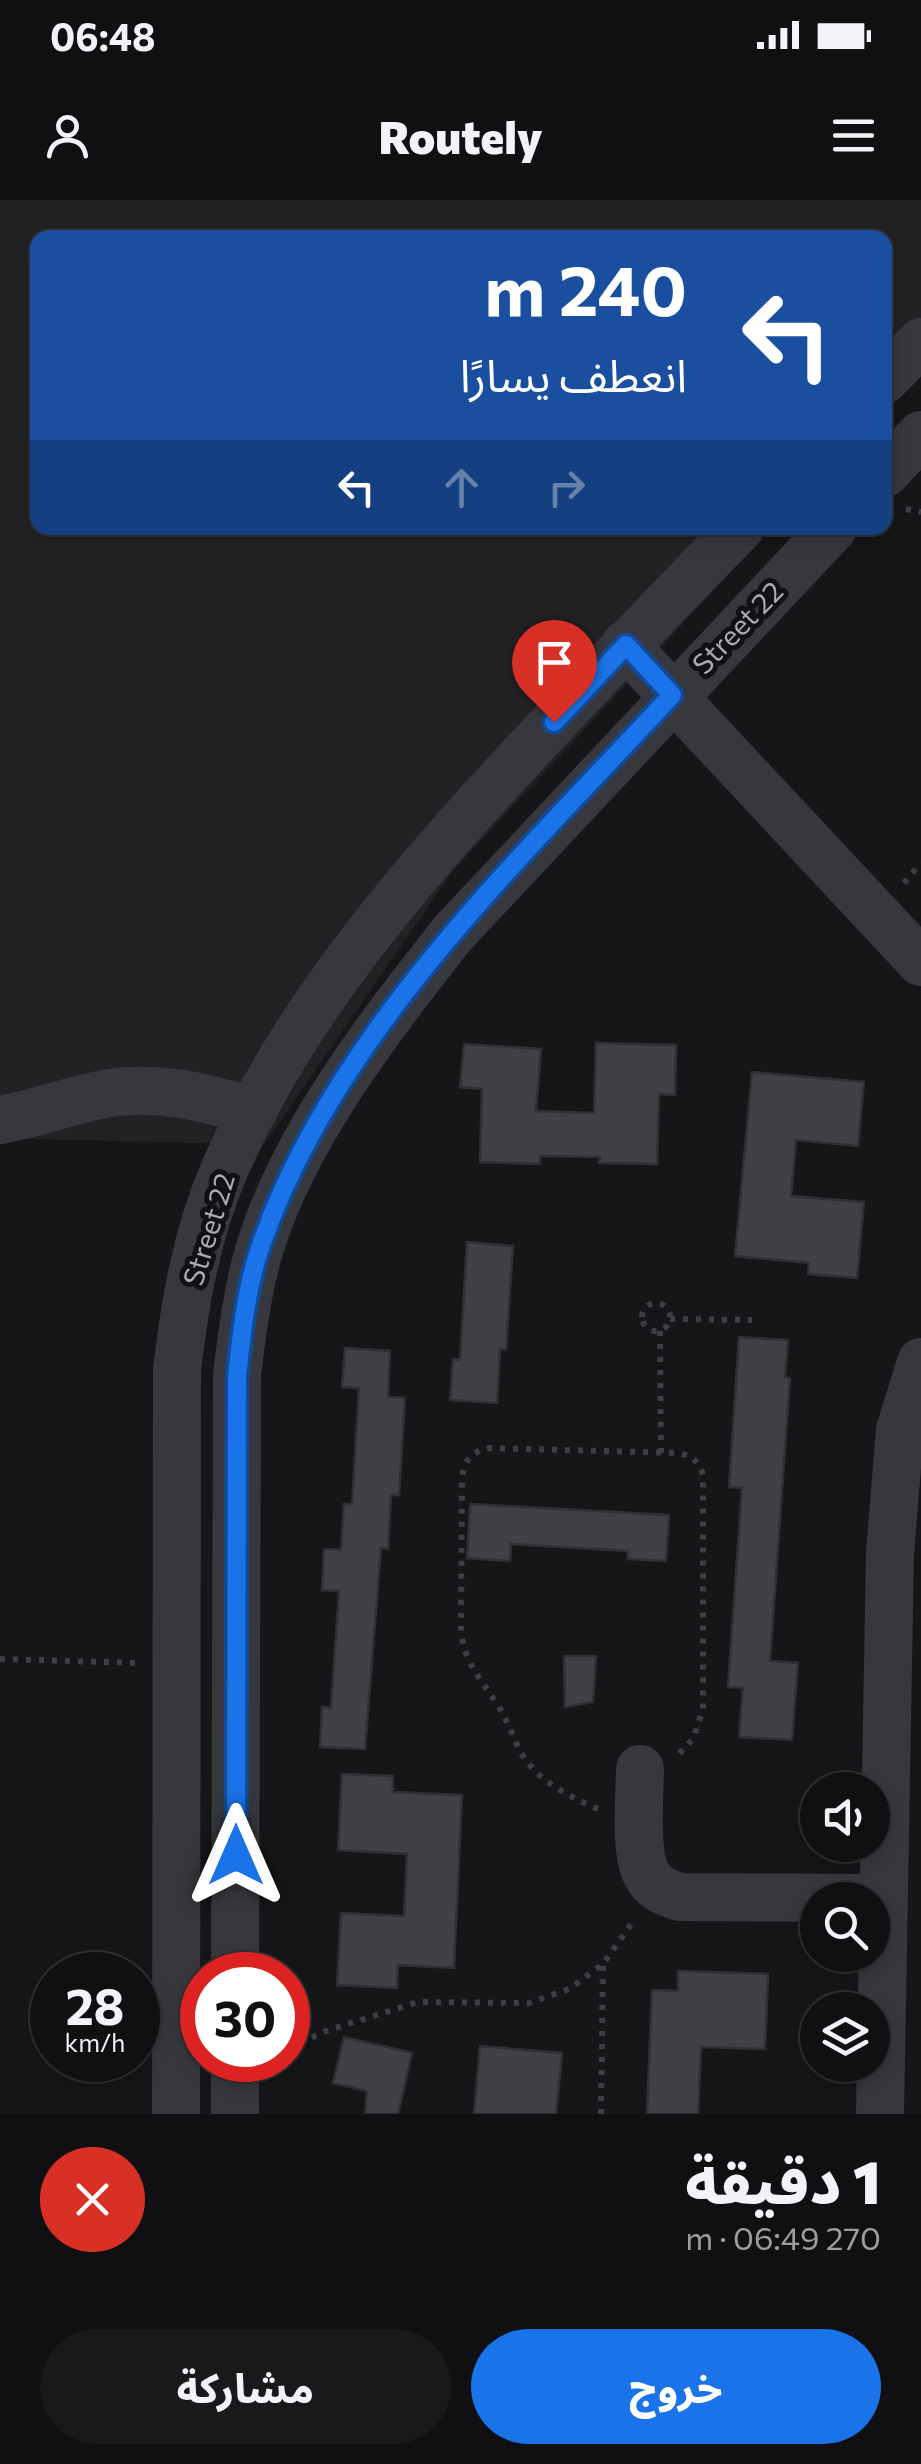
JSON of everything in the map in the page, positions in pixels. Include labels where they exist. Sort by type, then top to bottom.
[{"type":"street","points":[[892,372],[921,342]]},
{"type":"street","points":[[892,465],[921,435]]},
{"type":"street","name":"Street 22","points":[[176,2114],[176,1370],[200,1236],[223,1172],[253,1112],[347,962],[401,891],[458,824],[733,535]]},
{"type":"street","name":"Street 22","points":[[236,1952],[237,1376],[244,1312],[259,1251],[282,1192],[354,1066],[453,933],[825,535]]},
{"type":"street","points":[[626,645],[921,962]]},
{"type":"street","points":[[0,1120],[102,1094],[151,1090],[200,1095],[253,1112]]},
{"type":"street","points":[[884,1882],[894,1482],[900,1430],[921,1362]]},
{"type":"street","points":[[640,1769],[642,1862],[648,1878],[662,1891],[680,1897],[800,1898]]},
{"type":"street","points":[[880,2114],[883,1972]]},
{"type":"street","points":[[235,2082],[235,2114]]},
{"type":"path","points":[[660,1331],[644,1326],[643,1310],[656,1302],[669,1311],[670,1320]]},
{"type":"path","points":[[661,1453],[660,1331],[670,1320],[752,1320]]},
{"type":"path","points":[[640,1769],[671,1762],[694,1739],[703,1709],[700,1464],[691,1456],[661,1453],[489,1448],[475,1451],[464,1462],[462,1477],[460,1633],[470,1668],[498,1703],[519,1750],[534,1770],[553,1787],[641,1827]]},
{"type":"path","points":[[0,1659],[175,1664]]},
{"type":"path","points":[[310,2038],[418,2002],[529,2004],[569,1989],[604,1964],[633,1925],[648,1878]]},
{"type":"path","points":[[601,2114],[604,1964]]},
{"type":"shaded area","points":[[0,200],[921,200],[921,372],[892,402],[892,230],[30,230],[30,535],[765,535],[452,872],[264,1145],[0,1138]]},
{"type":"building","points":[[596,1043],[676,1045],[675,1095],[659,1094],[657,1164],[599,1163],[600,1157],[540,1156],[540,1164],[480,1162],[482,1089],[460,1087],[464,1044],[541,1049],[536,1111],[594,1113]]},
{"type":"building","points":[[752,1072],[864,1082],[858,1146],[796,1140],[791,1196],[864,1202],[857,1278],[808,1274],[809,1263],[735,1256]]},
{"type":"building","points":[[467,1242],[513,1246],[506,1350],[500,1349],[497,1403],[450,1400],[453,1359],[460,1360]]},
{"type":"building","points":[[739,1337],[788,1340],[785,1377],[790,1378],[770,1661],[798,1663],[792,1740],[739,1737],[743,1688],[728,1687],[742,1488],[729,1487]]},
{"type":"building","points":[[345,1348],[390,1351],[388,1397],[405,1398],[399,1495],[391,1495],[388,1549],[381,1548],[365,1749],[320,1747],[322,1707],[331,1708],[339,1591],[322,1590],[324,1549],[341,1550],[344,1504],[352,1504],[359,1388],[342,1387]]},
{"type":"building","points":[[470,1504],[669,1515],[666,1561],[628,1559],[628,1551],[511,1544],[510,1561],[467,1558]]},
{"type":"building","points":[[564,1656],[596,1656],[593,1702],[565,1707]]},
{"type":"building","points":[[342,1774],[393,1776],[393,1792],[462,1795],[454,1968],[398,1965],[397,1988],[337,1985],[341,1913],[404,1916],[407,1854],[338,1850]]},
{"type":"building","points":[[678,1971],[768,1974],[765,2049],[701,2047],[698,2114],[647,2114],[652,1990],[678,1991]]},
{"type":"building","points":[[344,2037],[412,2053],[398,2114],[365,2114],[367,2091],[333,2083]]},
{"type":"building","points":[[480,2046],[562,2053],[556,2114],[474,2114]]},
{"type":"route","points":[[236,1855],[237,1376],[244,1312],[259,1251],[282,1192],[311,1136],[402,998],[453,933],[672,695],[626,645],[554,722]]}]
